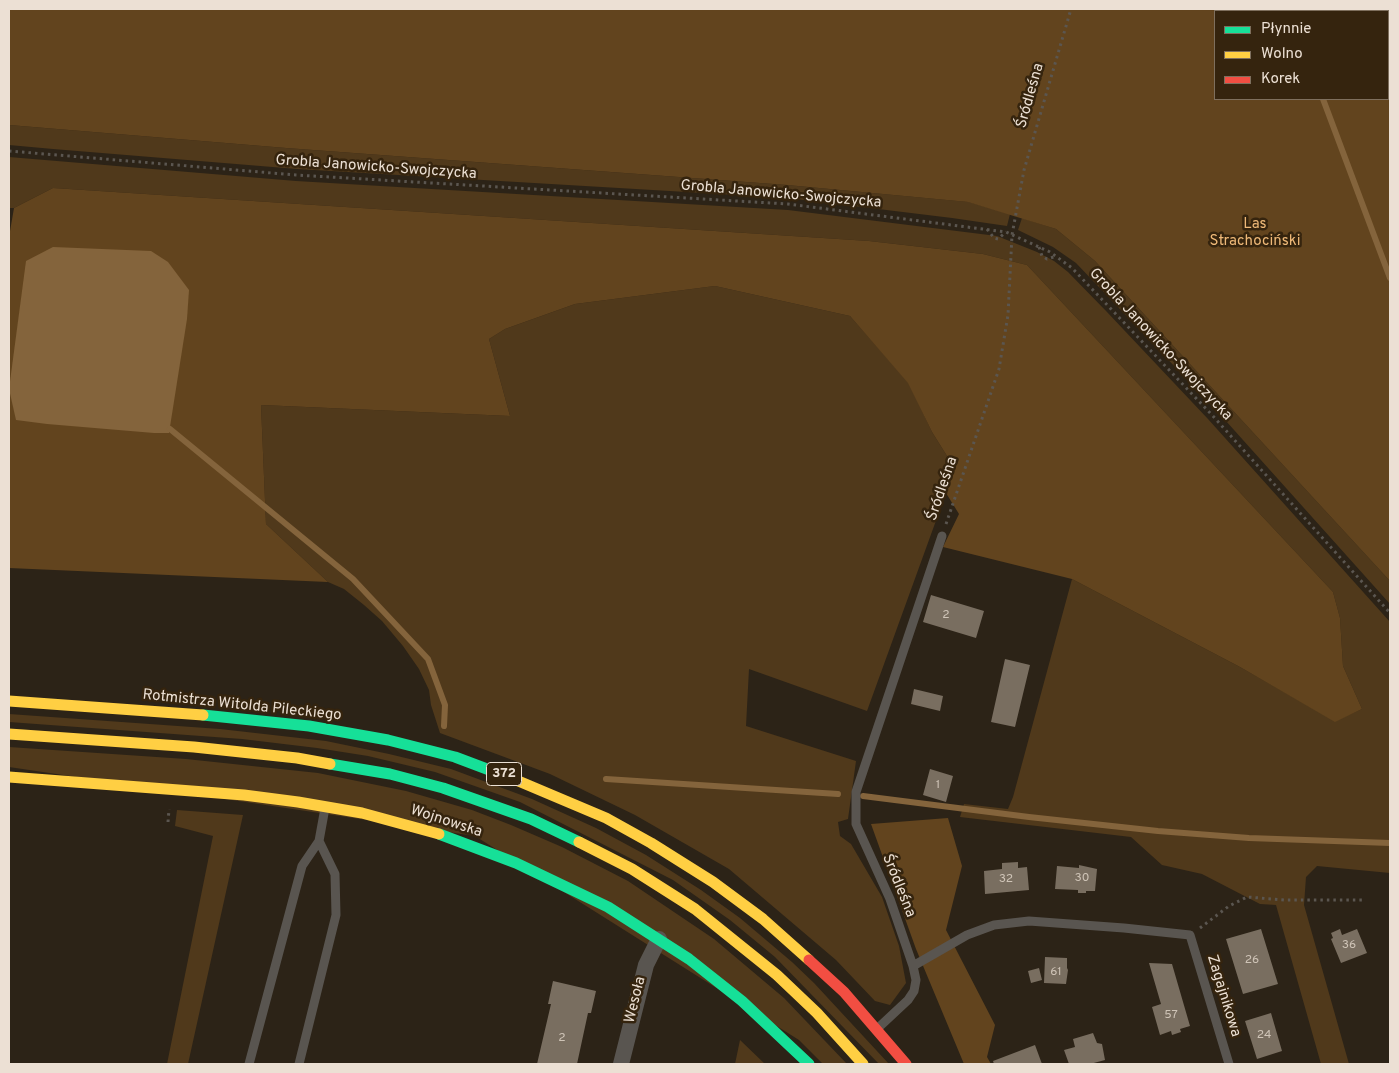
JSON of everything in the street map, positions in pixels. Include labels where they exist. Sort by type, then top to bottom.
[{"type":"main road","name":"Rotmistrza Witolda Pileckiego","points":[[9,701],[200,715],[310,726],[388,740],[455,757],[500,773],[606,818],[651,843],[713,882],[763,919],[844,992],[906,1064]]},
{"type":"main road","name":"372","points":[[9,734],[194,747],[298,758],[390,774],[452,791],[531,819],[632,869],[695,909],[777,975],[816,1013],[863,1064]]},
{"type":"main road","name":"Wojnowska","points":[[9,777],[244,795],[325,806],[433,832],[516,863],[608,907],[689,959],[742,1001],[809,1064]]},
{"type":"street","name":"Wesoła","points":[[621,1064],[646,964],[659,940]]},
{"type":"lane","name":"Śródleśna","points":[[877,1029],[908,1000],[914,991],[916,980],[890,899],[856,824],[856,792],[942,536]]},
{"type":"lane","points":[[250,1064],[302,866],[320,841],[325,806]]},
{"type":"lane","points":[[300,1064],[336,914],[335,874],[320,841]]},
{"type":"lane","points":[[913,966],[966,935],[994,925],[1029,921],[1190,935]]},
{"type":"lane","name":"Zagajnikowa","points":[[1190,935],[1229,1064]]},
{"type":"path","name":"Śródleśna","points":[[942,536],[999,369],[1008,315],[1012,235],[1024,170],[1071,9]]},
{"type":"path","name":"Grobla Janowicko-Swojczycka","points":[[9,151],[296,175],[788,204],[1006,232],[1057,256],[1072,268],[1212,415],[1390,613]]},
{"type":"path","points":[[987,229],[994,238],[998,239],[1006,232]]},
{"type":"path","points":[[1039,247],[1042,256],[1047,259],[1057,256]]},
{"type":"path","points":[[1190,935],[1230,906],[1246,897],[1285,900],[1365,900]]},
{"type":"shaded area","points":[[9,125],[286,148],[787,185],[969,202],[1010,214],[1007,226],[788,198],[297,169],[53,149],[9,145]]},
{"type":"shaded area","points":[[9,157],[296,181],[788,210],[997,236],[1054,261],[1068,272],[1107,312],[1208,419],[1390,622],[1390,873],[1317,866],[1306,877],[1304,905],[1349,1064],[1321,1064],[1276,905],[1260,904],[1202,874],[1162,865],[1131,837],[960,817],[964,804],[1008,809],[1013,797],[1072,579],[1240,667],[1335,721],[1362,709],[1343,666],[1340,618],[1333,592],[1027,265],[983,254],[869,241],[53,188],[14,208],[9,208]]},
{"type":"shaded area","points":[[1022,218],[1056,229],[1095,261],[1390,581],[1390,604],[1217,411],[1076,263],[1053,247],[1018,230]]},
{"type":"shaded area","points":[[53,247],[151,251],[168,262],[189,290],[187,319],[169,433],[16,420],[9,389],[26,261]]},
{"type":"shaded area","points":[[715,286],[850,316],[909,383],[932,432],[952,464],[946,493],[867,711],[749,669],[746,726],[856,761],[848,819],[838,822],[840,836],[851,844],[882,897],[899,946],[906,983],[890,1005],[875,1001],[836,960],[729,869],[635,815],[550,774],[440,733],[431,705],[429,690],[419,669],[403,646],[382,621],[344,589],[328,582],[266,524],[261,405],[510,416],[489,339],[505,329],[575,304]]},
{"type":"shaded area","points":[[9,714],[220,729],[326,741],[451,769],[532,799],[596,828],[646,855],[701,890],[740,918],[814,983],[889,1064],[879,1064],[775,957],[730,920],[673,880],[520,802],[435,772],[368,756],[242,739],[9,722]]},
{"type":"shaded area","points":[[9,747],[186,759],[318,773],[406,791],[472,810],[562,847],[628,881],[714,939],[784,998],[847,1064],[823,1064],[799,1040],[475,836],[9,767]]},
{"type":"shaded area","points":[[177,810],[243,815],[188,1064],[167,1064],[213,836],[175,826]]},
{"type":"shaded area","points":[[740,1040],[765,1064],[735,1064]]},
{"type":"green space","name":"Las Strachociński","points":[[9,9],[1390,9],[1390,581],[1095,261],[1056,229],[968,202],[787,185],[286,148],[9,125]]},
{"type":"green space","points":[[53,188],[869,241],[983,254],[1027,265],[1333,592],[1340,618],[1343,666],[1362,709],[1335,722],[1240,667],[1072,579],[943,547],[959,514],[946,493],[952,464],[932,432],[908,383],[850,316],[715,286],[575,304],[505,329],[489,339],[510,416],[261,405],[266,524],[328,582],[9,568],[9,237],[14,208]]},
{"type":"green space","points":[[948,818],[962,866],[946,930],[995,1025],[987,1057],[991,1064],[964,1064],[916,949],[871,824]]},
{"type":"building","points":[[931,595],[984,611],[976,638],[923,622]]},
{"type":"building","points":[[1005,659],[1030,665],[1015,727],[991,722]]},
{"type":"building","points":[[914,689],[943,696],[940,711],[911,704]]},
{"type":"building","points":[[930,769],[953,776],[946,802],[923,795]]},
{"type":"building","points":[[1018,862],[1018,868],[1027,867],[1029,890],[985,894],[984,871],[1002,869],[1002,863]]},
{"type":"building","points":[[1079,865],[1097,869],[1095,891],[1078,893],[1078,890],[1055,889],[1057,866],[1079,868]]},
{"type":"building","points":[[1261,929],[1278,984],[1243,994],[1226,939]]},
{"type":"building","points":[[1340,929],[1342,935],[1357,929],[1367,953],[1341,963],[1331,939],[1333,938],[1331,933]]},
{"type":"building","points":[[1045,957],[1067,958],[1066,984],[1044,983]]},
{"type":"building","points":[[1149,963],[1172,964],[1190,1026],[1180,1029],[1181,1032],[1172,1035],[1171,1031],[1160,1035],[1152,1007],[1161,1004]]},
{"type":"building","points":[[1039,968],[1042,980],[1031,983],[1028,971]]},
{"type":"building","points":[[553,981],[596,991],[591,1013],[588,1013],[577,1064],[537,1064],[551,1004],[548,1004]]},
{"type":"building","points":[[1271,1013],[1282,1051],[1257,1059],[1245,1021]]},
{"type":"building","points":[[1093,1033],[1097,1043],[1102,1044],[1105,1060],[1090,1064],[1069,1064],[1064,1050],[1075,1047],[1073,1039]]},
{"type":"building","points":[[1035,1045],[1042,1064],[994,1064],[993,1061]]},
{"type":"waterway","points":[[1323,100],[1390,278]]},
{"type":"waterway","points":[[170,429],[353,579],[428,659],[445,705],[444,726]]},
{"type":"waterway","points":[[606,779],[838,794]]},
{"type":"waterway","points":[[863,796],[1158,831],[1249,838],[1390,843]]},
{"type":"traffic: fast","points":[[203,715],[309,726],[388,740],[455,757],[516,780]]},
{"type":"traffic: fast","points":[[330,764],[390,774],[443,788],[531,819],[579,842]]},
{"type":"traffic: fast","points":[[439,834],[516,863],[608,907],[689,959],[742,1001],[809,1064]]},
{"type":"traffic: slow","points":[[9,701],[203,715]]},
{"type":"traffic: slow","points":[[9,734],[194,747],[297,758],[330,764]]},
{"type":"traffic: slow","points":[[9,777],[244,795],[298,802],[362,813],[439,834]]},
{"type":"traffic: slow","points":[[516,780],[606,818],[651,843],[713,882],[763,919],[809,960]]},
{"type":"traffic: slow","points":[[579,842],[632,869],[695,909],[777,975],[817,1013],[863,1064]]},
{"type":"traffic: jam","points":[[809,960],[844,992],[906,1064]]}]
